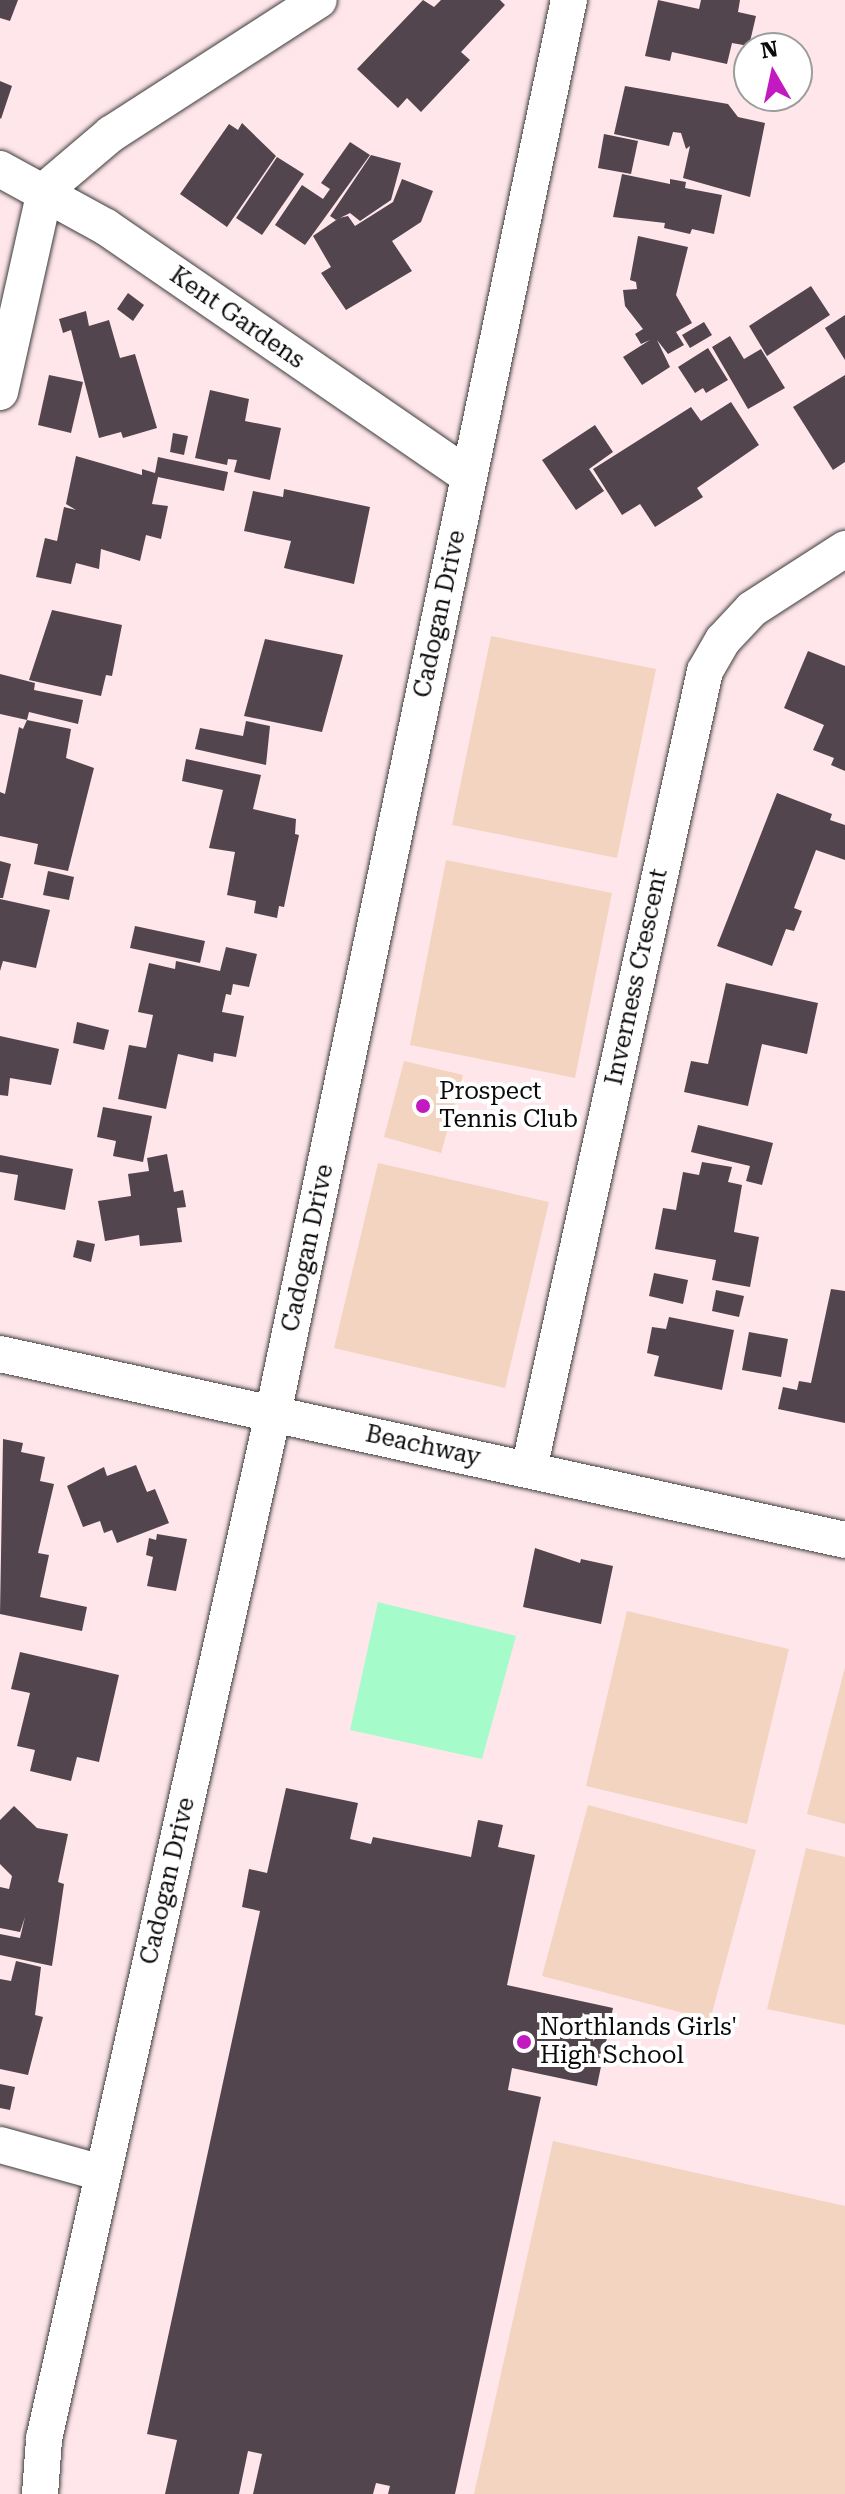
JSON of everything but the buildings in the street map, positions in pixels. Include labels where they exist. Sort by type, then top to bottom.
[{"type":"street","points":[[0,392],[45,190],[111,134],[319,0]]},
{"type":"street","name":"Cadogan Drive","points":[[40,2494],[44,2439],[273,1414],[569,0]]},
{"type":"street","name":"Kent Gardens","points":[[0,169],[45,190],[468,476]]},
{"type":"street","name":"Inverness Crescent","points":[[529,1469],[705,671],[723,640],[752,609],[845,549]]},
{"type":"street","name":"Beachway","points":[[0,1354],[845,1540]]},
{"type":"street","points":[[0,2145],[102,2173]]},
{"type":"shaded area","points":[[491,636],[656,669],[617,858],[452,825]]},
{"type":"shaded area","points":[[446,860],[612,893],[575,1078],[410,1045]]},
{"type":"shaded area","name":"Prospect Tennis Club","points":[[404,1061],[463,1075],[441,1153],[384,1137]]},
{"type":"shaded area","points":[[378,1163],[549,1202],[505,1388],[334,1348]]},
{"type":"shaded area","points":[[378,1602],[516,1636],[482,1759],[350,1730]]},
{"type":"shaded area","points":[[627,1611],[789,1649],[747,1824],[586,1786]]},
{"type":"shaded area","points":[[845,1667],[845,1824],[807,1814]]},
{"type":"shaded area","points":[[588,1805],[756,1850],[710,2020],[542,1976]]},
{"type":"shaded area","points":[[806,1848],[845,1857],[845,2025],[767,2009]]},
{"type":"shaded area","points":[[553,2141],[845,2206],[845,2494],[474,2494]]},
{"type":"place","name":"Prospect Tennis Club","points":[[423,1106]]},
{"type":"place","name":"Northlands Girls' High School","points":[[524,2042]]}]
